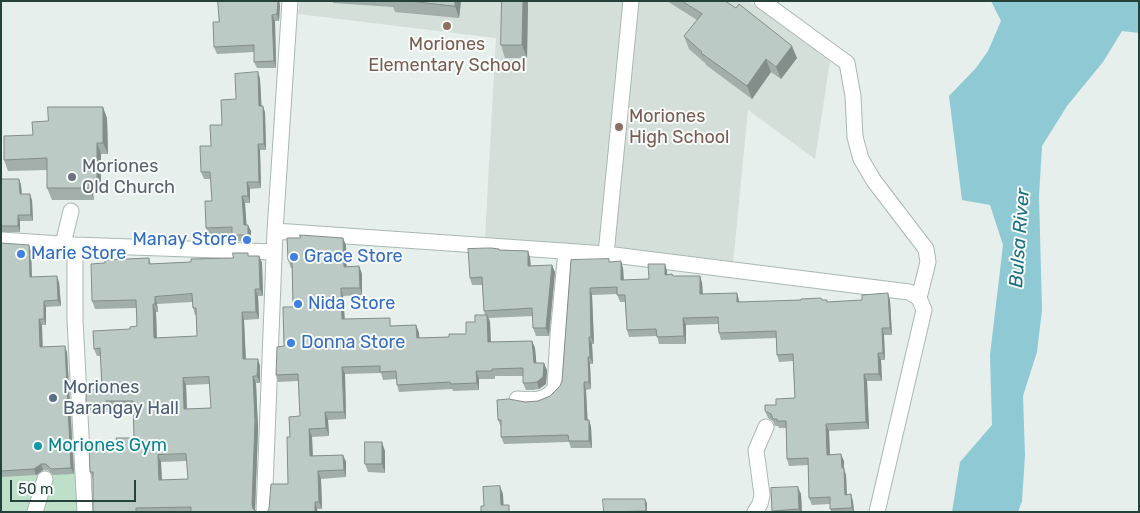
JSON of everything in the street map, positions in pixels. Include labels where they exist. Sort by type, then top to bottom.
[{"type":"street","points":[[264,512],[275,231],[290,1]]},
{"type":"street","points":[[606,254],[631,1]]},
{"type":"street","points":[[762,1],[847,63],[852,96],[854,138],[861,159],[874,181],[926,249],[928,262],[919,298]]},
{"type":"street","points":[[71,211],[69,245],[75,320],[85,512]]},
{"type":"street","points":[[275,231],[606,254],[909,292],[919,298],[924,310],[876,512]]},
{"type":"street","points":[[1,240],[69,245],[274,252]]},
{"type":"street","points":[[517,399],[539,400],[551,394],[555,388],[566,251]]},
{"type":"street","points":[[754,512],[760,504],[762,495],[756,450],[766,427]]},
{"type":"street","points":[[35,512],[45,479]]},
{"type":"shaded area","name":"Moriones High School","points":[[300,1],[749,1],[830,61],[815,159],[748,110],[733,264],[485,237],[496,38],[298,14]]},
{"type":"green space","points":[[76,413],[79,512],[1,512],[1,417]]},
{"type":"water","name":"Bulsa River","points":[[991,1],[1139,1],[1139,33],[1122,31],[1103,62],[1067,106],[1042,146],[1039,196],[1042,310],[1037,352],[1023,396],[1025,455],[1022,501],[1018,512],[952,512],[960,462],[992,425],[990,355],[1003,245],[990,205],[962,200],[949,96],[976,68],[988,51],[1001,21]]},
{"type":"building","points":[[218,1],[278,1],[277,14],[272,15],[274,61],[254,62],[254,45],[214,47],[213,22],[219,22]]},
{"type":"building","points":[[410,1],[455,1],[455,6]]},
{"type":"building","points":[[502,1],[523,1],[522,45],[501,45]]},
{"type":"building","points":[[682,1],[725,1],[736,8],[739,4],[792,46],[776,67],[766,59],[747,86],[701,53],[684,36],[702,14]]},
{"type":"building","points":[[258,72],[259,106],[263,106],[264,144],[258,144],[259,182],[247,182],[248,196],[242,196],[244,225],[248,225],[248,235],[232,235],[232,227],[206,228],[205,201],[212,201],[210,172],[201,172],[200,146],[211,146],[210,125],[222,125],[221,100],[236,99],[235,74]]},
{"type":"building","points":[[48,107],[103,107],[103,143],[97,143],[97,183],[89,183],[89,188],[47,188],[47,158],[4,160],[4,136],[33,135],[32,122],[48,121]]},
{"type":"building","points":[[1,179],[19,179],[20,194],[30,194],[31,215],[18,215],[18,226],[1,226]]},
{"type":"building","points":[[300,235],[343,238],[344,267],[359,266],[360,288],[341,288],[342,319],[390,318],[390,326],[416,325],[417,338],[449,337],[449,334],[466,334],[466,322],[475,322],[475,315],[487,315],[488,342],[532,341],[534,363],[544,363],[543,377],[537,382],[523,383],[523,368],[492,369],[492,371],[476,371],[477,383],[451,384],[450,382],[397,385],[396,371],[380,372],[380,366],[342,367],[344,412],[325,412],[326,428],[309,429],[310,456],[343,455],[344,470],[318,471],[319,502],[315,502],[315,512],[267,512],[269,509],[271,484],[288,484],[287,437],[290,437],[289,417],[300,416],[298,374],[276,375],[277,347],[284,346],[283,307],[293,307],[292,260],[288,260],[287,238],[300,238]]},
{"type":"building","points":[[1,243],[29,245],[30,277],[57,276],[58,300],[44,301],[44,319],[39,319],[40,347],[65,346],[71,468],[51,469],[46,464],[41,464],[34,469],[1,471]]},
{"type":"building","points":[[491,248],[528,251],[528,266],[552,265],[546,328],[533,328],[532,308],[484,311],[482,277],[470,278],[468,249]]},
{"type":"building","points":[[233,253],[248,253],[248,256],[259,256],[260,289],[255,289],[256,312],[242,312],[243,359],[258,359],[257,376],[253,376],[255,421],[252,504],[253,509],[257,512],[191,512],[191,507],[136,508],[136,512],[93,512],[93,472],[90,472],[89,445],[117,444],[116,438],[134,438],[133,401],[106,401],[107,405],[86,405],[86,390],[102,389],[100,348],[94,349],[93,331],[130,329],[130,327],[137,326],[136,300],[92,301],[91,264],[105,263],[105,260],[149,258],[149,264],[191,262],[191,259],[233,258]],"holes":[[[192,294],[193,308],[196,308],[197,336],[154,338],[153,304],[155,304],[155,297]],[[209,377],[211,408],[184,409],[183,378]],[[186,454],[188,479],[159,480],[158,455]]]},
{"type":"building","points":[[609,259],[609,262],[621,261],[621,280],[649,279],[648,264],[665,264],[665,275],[700,276],[700,294],[737,293],[737,302],[821,298],[822,300],[827,300],[827,302],[862,300],[862,295],[888,293],[890,328],[882,328],[883,353],[878,353],[879,374],[864,374],[866,422],[826,424],[827,455],[841,454],[842,468],[844,468],[845,495],[851,494],[852,508],[830,509],[830,497],[809,498],[808,458],[787,459],[786,421],[777,421],[777,419],[773,419],[771,414],[765,411],[765,405],[776,405],[776,399],[795,398],[793,354],[777,355],[776,331],[719,333],[718,317],[683,318],[684,336],[657,337],[656,329],[627,330],[625,295],[617,295],[617,287],[590,288],[591,337],[589,337],[590,357],[588,357],[589,382],[584,382],[585,420],[589,420],[589,441],[569,441],[568,435],[501,437],[501,420],[498,420],[497,400],[538,401],[550,396],[560,386],[562,381],[571,260]]},
{"type":"building","points":[[365,442],[382,442],[382,464],[365,464]]},
{"type":"building","points":[[500,486],[501,505],[509,505],[509,512],[481,512],[481,506],[484,506],[483,487]]},
{"type":"building","points":[[798,487],[799,509],[772,511],[771,488]]},
{"type":"building","points":[[603,499],[645,499],[646,511],[604,512]]},
{"type":"place","name":"Moriones Elementary School","points":[[447,26]]},
{"type":"place","name":"Moriones High School","points":[[619,127]]},
{"type":"place","name":"Moriones Old Church","points":[[72,177]]},
{"type":"place","name":"Manay Store","points":[[247,240]]},
{"type":"place","name":"Marie Store","points":[[21,254]]},
{"type":"place","name":"Grace Store","points":[[294,257]]},
{"type":"place","name":"Nida Store","points":[[298,304]]},
{"type":"place","name":"Donna Store","points":[[291,343]]},
{"type":"place","name":"Moriones Barangay Hall","points":[[53,398]]},
{"type":"place","name":"Moriones Gym","points":[[38,446]]}]
